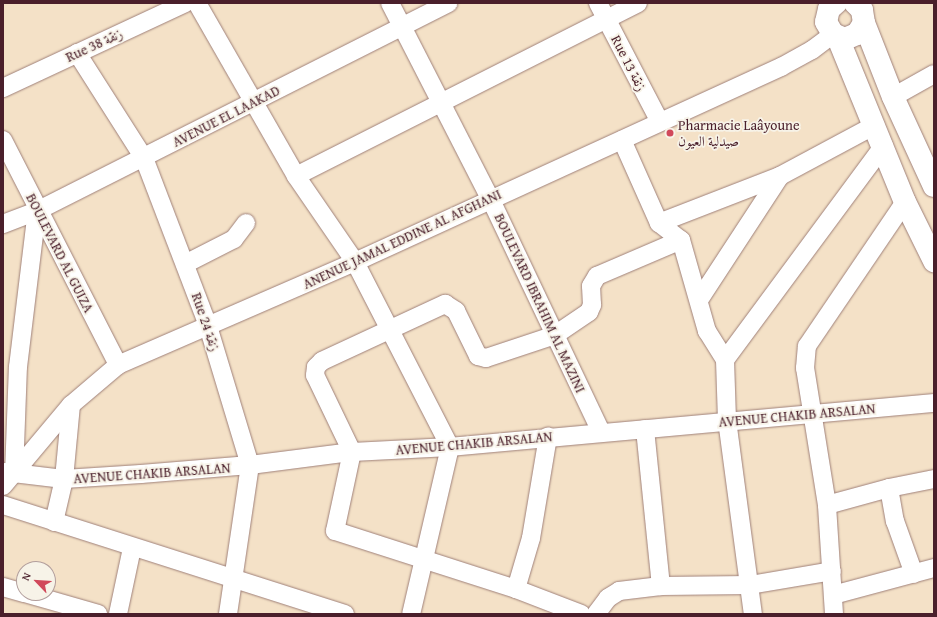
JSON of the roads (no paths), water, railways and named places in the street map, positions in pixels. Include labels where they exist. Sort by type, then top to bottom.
[{"type":"main road","points":[[830,5],[826,22],[836,36],[884,145],[905,202],[934,261]]},
{"type":"main road","points":[[836,36],[852,38],[857,34],[860,8]]},
{"type":"main road","points":[[860,8],[893,97],[934,186]]},
{"type":"street","name":"Rue 38 زنقة","points":[[3,88],[185,3]]},
{"type":"street","points":[[197,3],[296,176],[355,262],[392,330],[450,447],[425,560],[411,614]]},
{"type":"street","name":"BOULEVARD IBRAHIM AL MAZINI","points":[[390,3],[490,198],[601,432]]},
{"type":"street","name":"AVENUE EL LAAKAD","points":[[3,224],[37,211],[144,158],[448,3]]},
{"type":"street","name":"Rue 13 زنقة","points":[[598,3],[660,122]]},
{"type":"street","points":[[296,176],[638,3]]},
{"type":"street","name":"ANENUE JAMAL EDDINE AL AFGHANI","points":[[7,477],[71,405],[118,365],[355,262],[490,198],[781,68],[836,36]]},
{"type":"street","name":"Rue 24 زنقة","points":[[77,53],[144,158],[208,326],[250,465],[235,578],[228,614]]},
{"type":"street","points":[[893,97],[934,74]]},
{"type":"street","points":[[659,223],[780,176],[875,125]]},
{"type":"street","name":"BOULEVARD AL GUIZA","points":[[3,140],[37,211],[118,365]]},
{"type":"street","points":[[622,140],[659,223],[681,240],[707,331],[725,360],[727,420],[753,614]]},
{"type":"street","points":[[725,360],[884,145]]},
{"type":"street","points":[[699,300],[780,176]]},
{"type":"street","points":[[834,614],[827,505],[814,412],[805,368],[807,346],[905,202]]},
{"type":"street","points":[[7,477],[10,366],[37,211]]},
{"type":"street","points":[[185,264],[234,239],[246,223]]},
{"type":"street","points":[[581,614],[516,589],[335,531],[352,452],[315,374],[316,367],[322,361],[392,330],[445,304],[456,311],[478,356],[486,358],[555,336],[589,312],[592,305],[591,286],[597,276],[681,240]]},
{"type":"street","name":"AVENUE CHAKIB ARSALAN","points":[[7,477],[64,479],[250,465],[352,452],[450,447],[548,436],[645,430],[727,420],[934,403]]},
{"type":"street","points":[[54,522],[64,479],[71,405]]},
{"type":"street","points":[[645,430],[661,586]]},
{"type":"street","points":[[516,589],[530,538],[548,436]]},
{"type":"street","points":[[827,505],[889,488],[934,480]]},
{"type":"street","points":[[833,595],[928,574],[895,521],[889,488]]},
{"type":"street","points":[[3,505],[132,548],[235,578],[345,614]]},
{"type":"street","points":[[118,614],[132,548]]},
{"type":"street","points":[[596,614],[608,598],[619,591],[661,586],[750,585],[832,571]]},
{"type":"street","points":[[3,587],[16,591]]},
{"type":"street","points":[[53,601],[98,614]]},
{"type":"place","name":"Pharmacie Laâyoune صيدلية العيون","points":[[670,133]]}]
